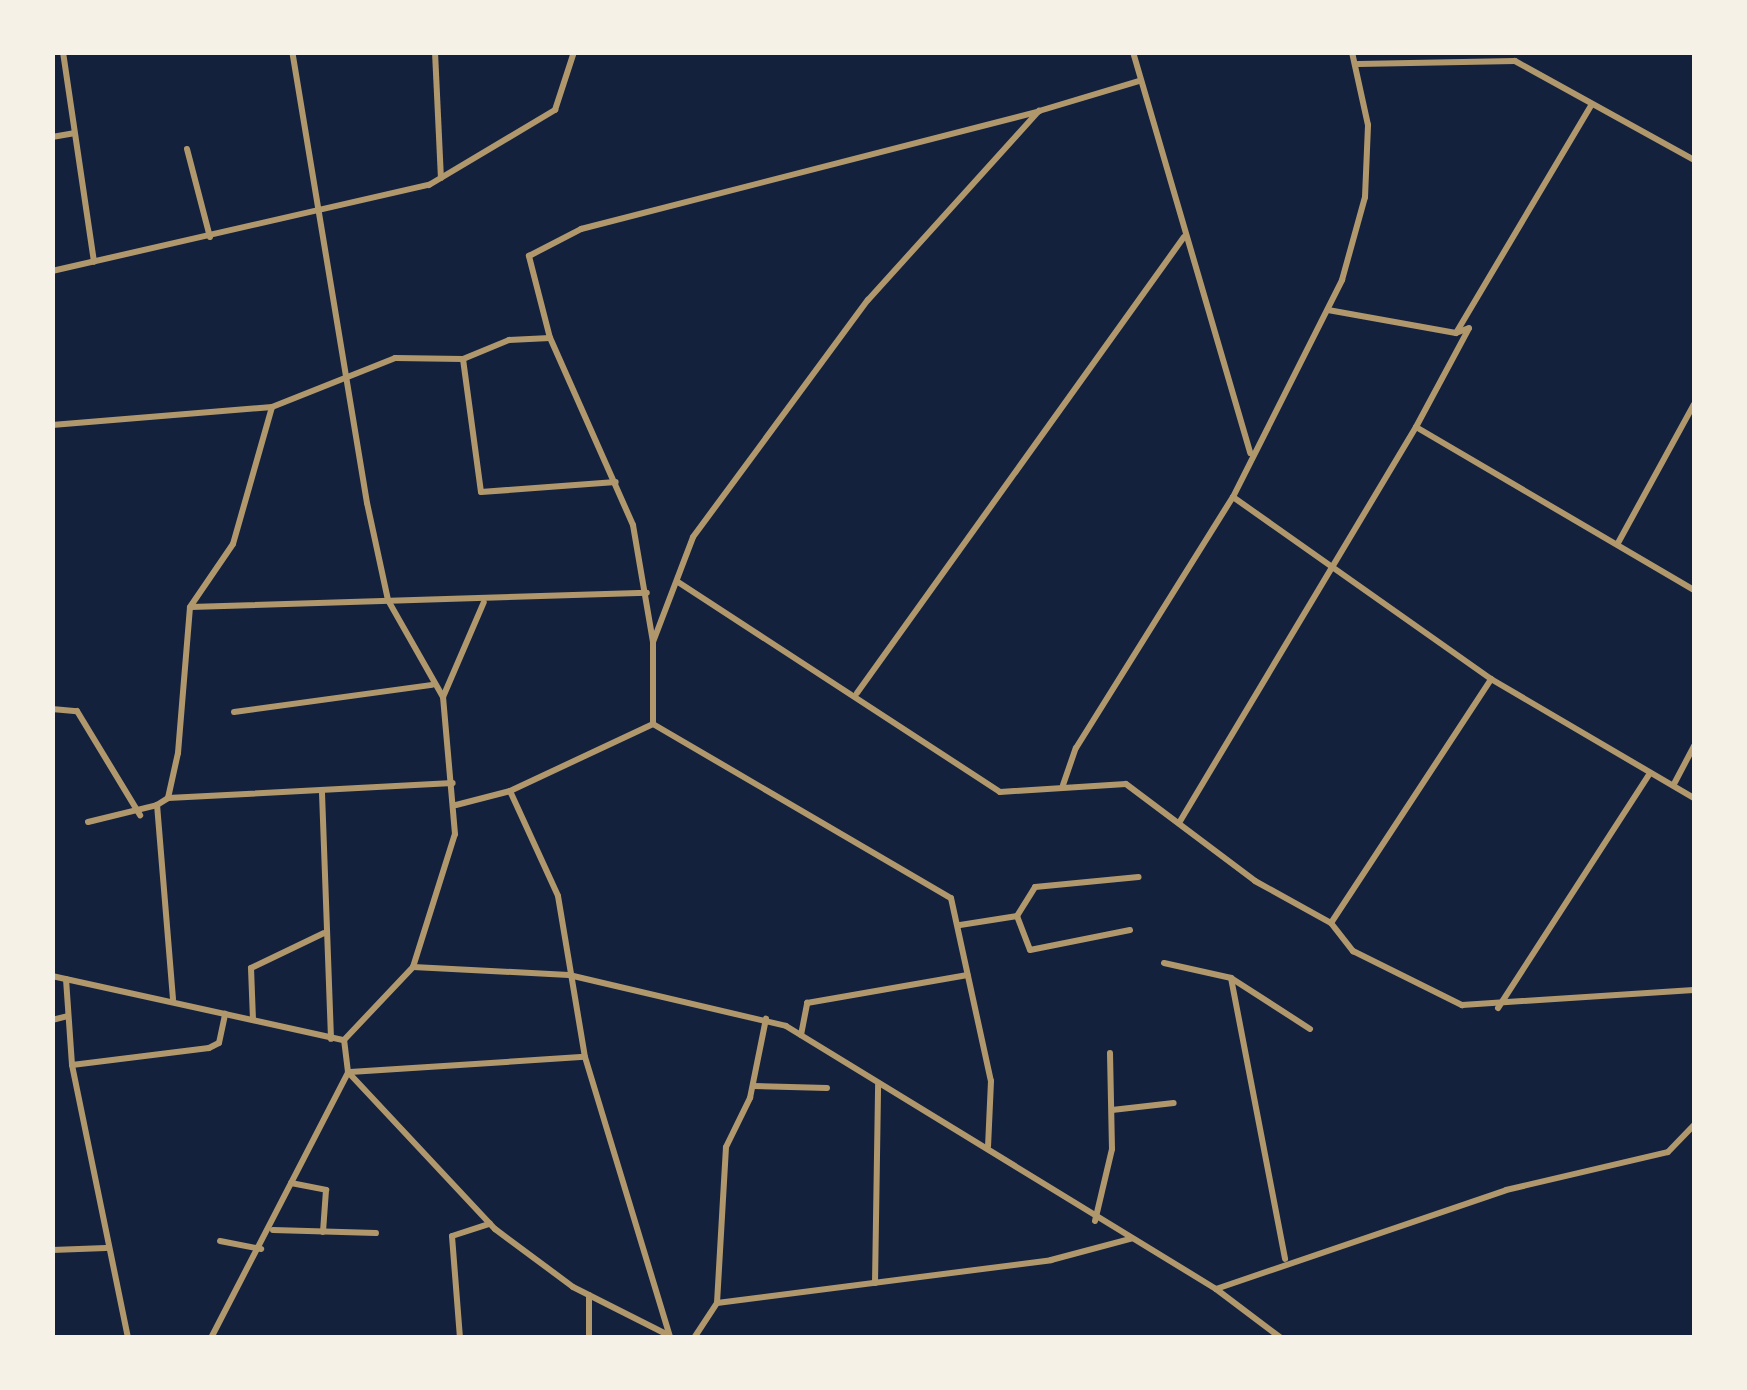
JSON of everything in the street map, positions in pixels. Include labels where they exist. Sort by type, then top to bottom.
[{"type":"street","points":[[63,52],[94,262]]},
{"type":"street","points":[[292,52],[388,600],[432,686],[443,697]]},
{"type":"street","points":[[435,52],[442,178]]},
{"type":"street","points":[[52,271],[318,215],[442,178],[555,110],[574,52]]},
{"type":"street","points":[[1133,52],[1250,453]]},
{"type":"street","points":[[1063,785],[1086,732],[1234,497],[1250,453],[1328,310],[1364,211],[1358,64],[1352,52]]},
{"type":"street","points":[[1358,64],[1517,57],[1590,106],[1694,160]]},
{"type":"street","points":[[653,724],[653,642],[647,593],[616,482],[550,338],[528,256],[580,229],[1039,112],[1139,81]]},
{"type":"street","points":[[1456,332],[1590,106]]},
{"type":"street","points":[[653,642],[692,537],[868,300],[1039,112]]},
{"type":"street","points":[[52,137],[74,132]]},
{"type":"street","points":[[187,149],[210,238]]},
{"type":"street","points":[[857,693],[1184,236]]},
{"type":"street","points":[[1178,823],[1332,571],[1470,328],[1456,332],[1328,310]]},
{"type":"street","points":[[52,425],[272,406],[395,358],[463,359],[550,338]]},
{"type":"street","points":[[463,359],[481,492],[616,482]]},
{"type":"street","points":[[1618,543],[1694,404]]},
{"type":"street","points":[[168,798],[190,606],[233,544],[272,406]]},
{"type":"street","points":[[1416,427],[1694,590]]},
{"type":"street","points":[[1234,497],[1332,571],[1491,679],[1694,798]]},
{"type":"street","points":[[678,582],[857,693],[1000,792],[1126,784],[1178,823],[1331,923],[1353,951],[1462,1005],[1497,1008],[1694,990]]},
{"type":"street","points":[[190,606],[388,600],[484,602],[647,593]]},
{"type":"street","points":[[344,1040],[412,967],[452,858],[456,805],[443,697],[484,602]]},
{"type":"street","points":[[1331,923],[1491,679]]},
{"type":"street","points":[[234,712],[432,686]]},
{"type":"street","points":[[52,709],[77,711],[140,814]]},
{"type":"street","points":[[456,805],[510,791],[653,724]]},
{"type":"street","points":[[653,724],[952,898],[992,1081],[988,1146]]},
{"type":"street","points":[[1674,784],[1694,746]]},
{"type":"street","points":[[1497,1008],[1649,774]]},
{"type":"street","points":[[88,822],[140,814],[168,798],[322,793],[454,783]]},
{"type":"street","points":[[510,791],[558,896],[584,1058],[672,1337]]},
{"type":"street","points":[[322,793],[324,933],[331,1039]]},
{"type":"street","points":[[157,804],[172,999]]},
{"type":"street","points":[[960,925],[1017,916],[1035,887],[1140,878]]},
{"type":"street","points":[[1017,916],[1030,950],[1130,930]]},
{"type":"street","points":[[252,1020],[252,968],[324,933]]},
{"type":"street","points":[[1164,962],[1231,978],[1310,1029]]},
{"type":"street","points":[[412,967],[569,976],[766,1019],[802,1034],[878,1085],[988,1146],[1095,1221],[1216,1288],[1280,1338]]},
{"type":"street","points":[[802,1034],[807,1003],[968,974]]},
{"type":"street","points":[[52,976],[172,999],[344,1040]]},
{"type":"street","points":[[1231,978],[1285,1259]]},
{"type":"street","points":[[66,979],[72,1066],[106,1248],[128,1338]]},
{"type":"street","points":[[72,1066],[209,1048],[220,1043],[225,1014]]},
{"type":"street","points":[[52,1020],[68,1016]]},
{"type":"street","points":[[694,1338],[717,1303],[726,1147],[752,1086],[766,1019]]},
{"type":"street","points":[[211,1338],[272,1230],[348,1072],[344,1040]]},
{"type":"street","points":[[1095,1221],[1112,1110],[1110,1053]]},
{"type":"street","points":[[348,1072],[584,1058]]},
{"type":"street","points":[[348,1072],[490,1224],[589,1295],[672,1337]]},
{"type":"street","points":[[875,1284],[878,1085]]},
{"type":"street","points":[[752,1086],[827,1088]]},
{"type":"street","points":[[1112,1110],[1174,1102]]},
{"type":"street","points":[[1216,1288],[1285,1259],[1668,1152],[1694,1125]]},
{"type":"street","points":[[292,1183],[326,1190],[323,1232]]},
{"type":"street","points":[[460,1338],[452,1236],[490,1224]]},
{"type":"street","points":[[272,1230],[376,1233]]},
{"type":"street","points":[[717,1303],[875,1284],[1132,1239]]},
{"type":"street","points":[[220,1241],[260,1249]]},
{"type":"street","points":[[52,1250],[106,1248]]},
{"type":"street","points":[[589,1295],[590,1338]]}]
